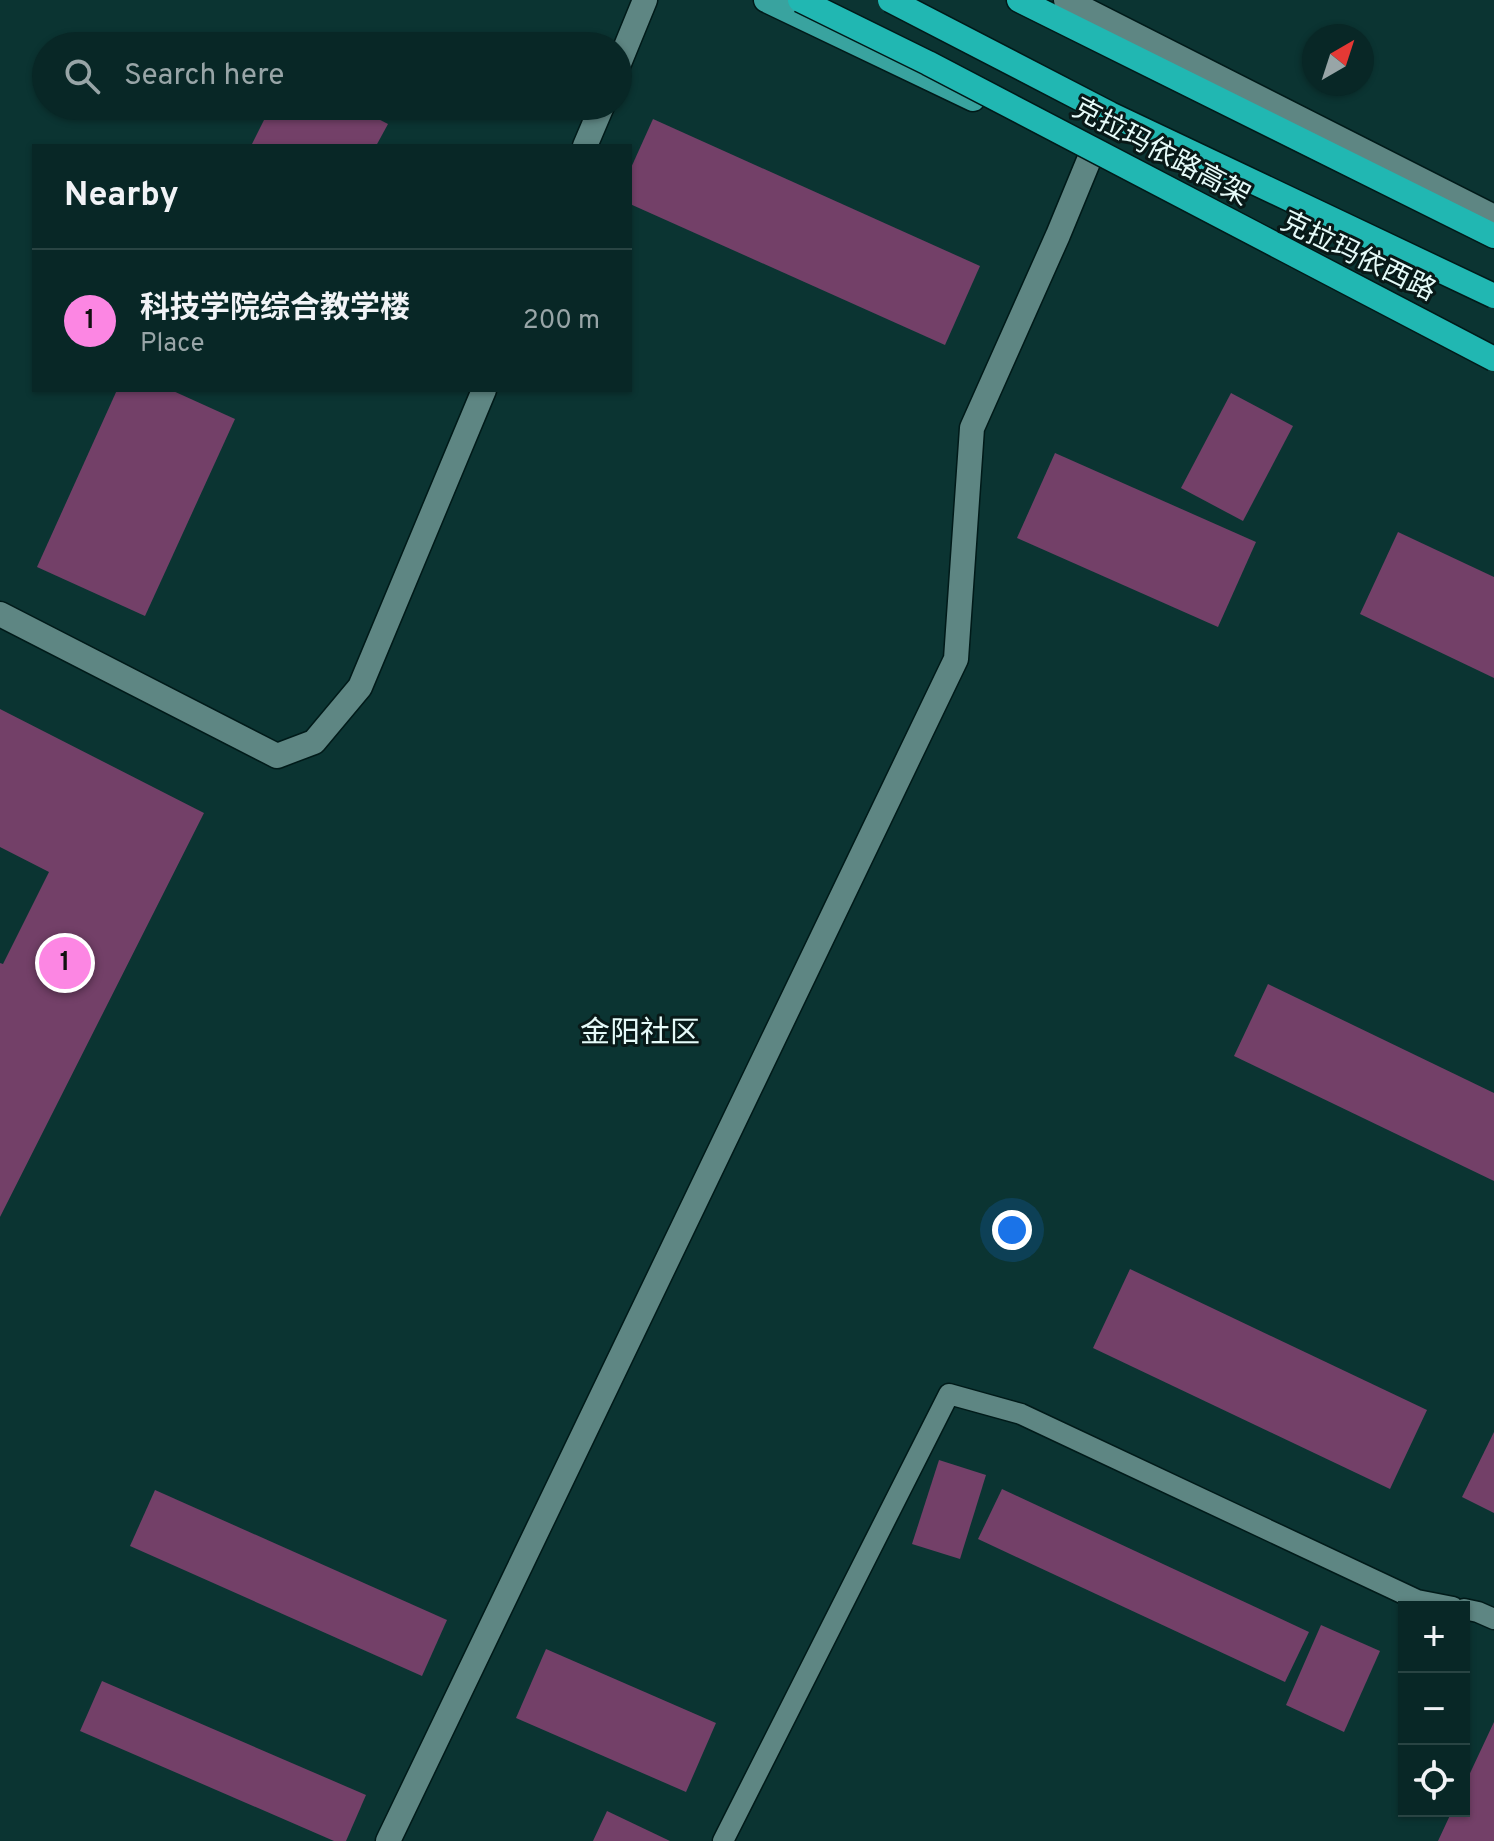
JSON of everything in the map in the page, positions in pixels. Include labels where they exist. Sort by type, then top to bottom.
[{"type":"highway","name":"克拉玛依路高架","points":[[800,0],[928,63],[1494,357]]},
{"type":"highway","name":"克拉玛依路高架","points":[[891,0],[1110,114],[1494,296]]},
{"type":"highway","points":[[1019,0],[1494,236]]},
{"type":"main road","name":"克拉玛依西路","points":[[766,0],[1091,155],[1494,357]]},
{"type":"street","points":[[632,32],[645,0]]},
{"type":"street","points":[[1066,0],[1494,217]]},
{"type":"street","points":[[586,144],[596,120]]},
{"type":"street","points":[[388,1841],[956,659],[972,428],[1091,155]]},
{"type":"street","points":[[0,614],[277,756],[314,742],[360,687],[483,392]]},
{"type":"lane","points":[[723,1841],[949,1394],[1021,1414],[1422,1601]]},
{"type":"lane","points":[[1470,1610],[1494,1619]]},
{"type":"building","points":[[653,119],[980,266],[945,345],[632,205],[632,166]]},
{"type":"building","points":[[264,120],[380,120],[388,124],[377,144],[252,144]]},
{"type":"building","points":[[116,392],[175,392],[235,419],[145,616],[37,567]]},
{"type":"building","points":[[1231,393],[1293,426],[1243,521],[1181,488]]},
{"type":"building","points":[[1055,453],[1256,542],[1218,627],[1017,538]]},
{"type":"building","points":[[1398,532],[1494,577],[1494,678],[1360,614]]},
{"type":"building","points":[[0,709],[204,813],[0,1217],[0,963],[3,964],[49,872],[0,847]]},
{"type":"building","points":[[1268,984],[1494,1093],[1494,1181],[1234,1056]]},
{"type":"building","points":[[1130,1269],[1427,1410],[1390,1489],[1093,1348]]},
{"type":"building","points":[[1494,1432],[1494,1513],[1462,1497]]},
{"type":"building","points":[[939,1460],[986,1475],[960,1559],[912,1544]]},
{"type":"building","points":[[1002,1489],[1309,1632],[1285,1682],[978,1539]]},
{"type":"building","points":[[155,1490],[447,1620],[422,1676],[130,1546]]},
{"type":"building","points":[[1321,1625],[1380,1651],[1344,1732],[1286,1705]]},
{"type":"building","points":[[546,1649],[716,1723],[686,1792],[516,1718]]},
{"type":"building","points":[[102,1681],[366,1795],[346,1841],[334,1841],[80,1731]]},
{"type":"building","points":[[1494,1722],[1494,1841],[1438,1841],[1449,1817],[1470,1817],[1470,1773]]},
{"type":"building","points":[[607,1811],[670,1841],[593,1841]]},
{"type":"place","name":"科技学院综合教学楼","points":[[65,963]]},
{"type":"district","name":"金阳社区","points":[[640,1032]]}]
